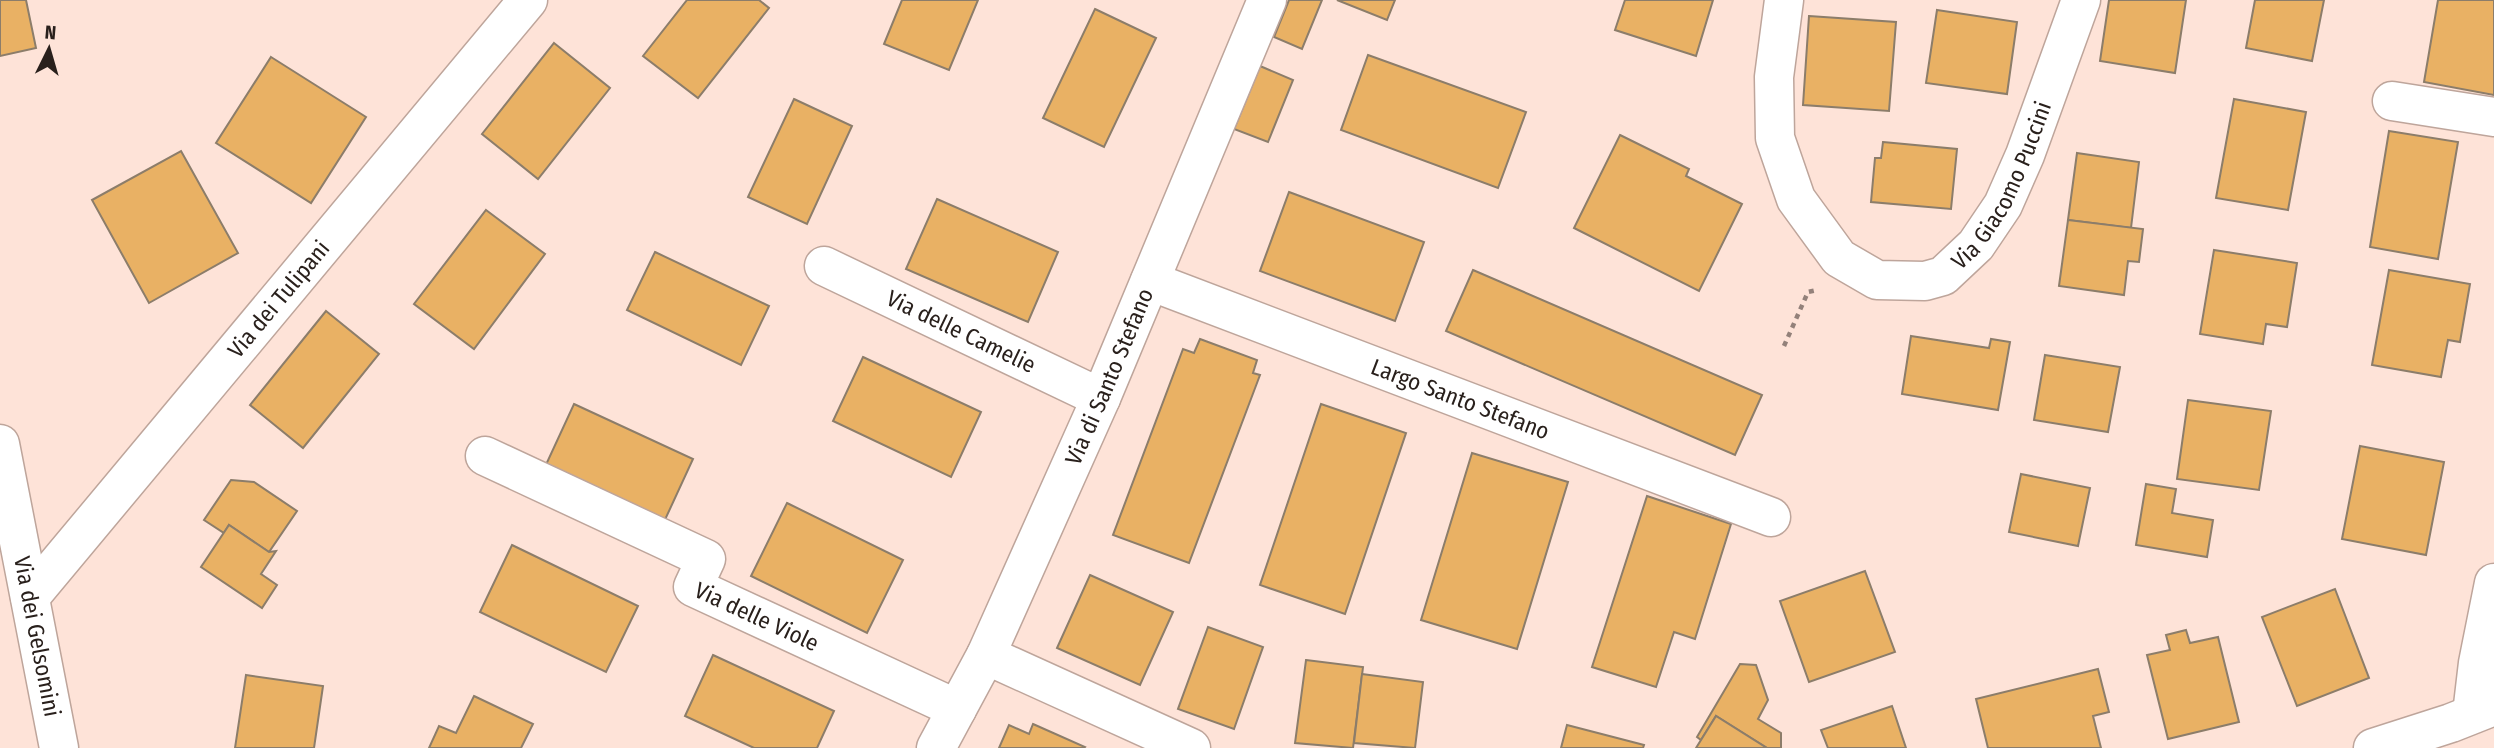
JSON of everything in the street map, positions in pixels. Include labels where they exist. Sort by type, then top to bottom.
[{"type":"street","name":"Via dei Tulipani","points":[[30,597],[528,0]]},
{"type":"street","name":"Via di Santo Stefano","points":[[936,748],[986,654],[1101,398],[1268,0]]},
{"type":"street","name":"Via Giacomo Puccini","points":[[1784,0],[1773,76],[1774,138],[1796,199],[1839,258],[1877,279],[1925,281],[1944,276],[1976,245],[2003,205],[2025,155],[2081,0]]},
{"type":"street","points":[[2392,101],[2494,117]]},
{"type":"street","name":"Via delle Camelie","points":[[824,266],[1101,398]]},
{"type":"street","name":"Largo Santo Stefano","points":[[1150,281],[1771,517]]},
{"type":"street","name":"Via dei Gelsomini","points":[[0,444],[59,748]]},
{"type":"street","name":"Via delle Viole","points":[[485,456],[706,559],[693,587],[957,709]]},
{"type":"street","points":[[2373,748],[2483,710],[2478,663],[2494,583]]},
{"type":"street","points":[[986,654],[1191,748]]},
{"type":"path","points":[[1784,346],[1808,292]]},
{"type":"building","points":[[0,0],[26,0],[36,48],[0,56]]},
{"type":"building","points":[[687,0],[759,0],[769,8],[698,98],[643,56]]},
{"type":"building","points":[[902,0],[978,0],[949,70],[884,44]]},
{"type":"building","points":[[1289,0],[1322,0],[1302,49],[1274,37]]},
{"type":"building","points":[[1337,0],[1395,0],[1387,20]]},
{"type":"building","points":[[1625,0],[1713,0],[1696,56],[1615,30]]},
{"type":"building","points":[[2109,0],[2186,0],[2175,73],[2100,61]]},
{"type":"building","points":[[2255,0],[2324,0],[2312,61],[2246,48]]},
{"type":"building","points":[[2438,0],[2494,0],[2494,95],[2424,82]]},
{"type":"building","points":[[1095,9],[1156,38],[1104,147],[1043,118]]},
{"type":"building","points":[[1937,10],[2017,22],[2007,94],[1926,83]]},
{"type":"building","points":[[1809,16],[1896,22],[1889,111],[1803,105]]},
{"type":"building","points":[[554,43],[610,88],[538,179],[482,134]]},
{"type":"building","points":[[1368,55],[1526,112],[1498,188],[1341,130]]},
{"type":"building","points":[[271,57],[366,117],[311,203],[216,143]]},
{"type":"building","points":[[1260,66],[1293,80],[1268,142],[1234,129]]},
{"type":"building","points":[[794,99],[852,126],[807,224],[748,197]]},
{"type":"building","points":[[2234,99],[2306,112],[2288,210],[2216,198]]},
{"type":"building","points":[[2389,131],[2458,142],[2438,259],[2370,247]]},
{"type":"building","points":[[1620,135],[1689,169],[1686,176],[1742,204],[1699,291],[1574,228]]},
{"type":"building","points":[[1883,142],[1957,149],[1951,209],[1871,202],[1875,158],[1881,158]]},
{"type":"building","points":[[181,151],[238,253],[149,303],[92,200]]},
{"type":"building","points":[[2077,153],[2139,162],[2131,228],[2068,220]]},
{"type":"building","points":[[1289,192],[1424,242],[1395,321],[1260,271]]},
{"type":"building","points":[[937,199],[1058,252],[1028,322],[906,269]]},
{"type":"building","points":[[486,210],[545,254],[474,349],[414,304]]},
{"type":"building","points":[[2068,220],[2143,229],[2139,262],[2128,261],[2124,295],[2059,286]]},
{"type":"building","points":[[2214,250],[2297,263],[2287,327],[2266,324],[2263,344],[2200,334]]},
{"type":"building","points":[[655,252],[769,306],[741,365],[627,310]]},
{"type":"building","points":[[1473,270],[1762,395],[1735,455],[1446,331]]},
{"type":"building","points":[[2389,270],[2470,284],[2460,342],[2448,340],[2441,377],[2372,365]]},
{"type":"building","points":[[326,311],[379,354],[303,448],[250,405]]},
{"type":"building","points":[[1911,336],[1989,348],[1991,339],[2010,342],[1998,410],[1902,394]]},
{"type":"building","points":[[1200,339],[1257,360],[1253,373],[1260,375],[1189,563],[1113,535],[1183,349],[1194,353]]},
{"type":"building","points":[[2045,355],[2120,367],[2108,432],[2034,420]]},
{"type":"building","points":[[863,357],[981,412],[951,477],[833,421]]},
{"type":"building","points":[[2188,400],[2271,411],[2259,490],[2177,479]]},
{"type":"building","points":[[574,404],[693,459],[663,524],[544,469]]},
{"type":"building","points":[[1321,404],[1406,433],[1345,614],[1260,585]]},
{"type":"building","points":[[2360,446],[2444,462],[2426,555],[2342,539]]},
{"type":"building","points":[[1472,453],[1568,482],[1517,649],[1421,620]]},
{"type":"building","points":[[2021,474],[2090,488],[2078,546],[2009,532]]},
{"type":"building","points":[[231,480],[254,482],[297,511],[269,552],[229,525],[224,533],[204,520]]},
{"type":"building","points":[[2146,484],[2176,489],[2172,513],[2213,520],[2207,557],[2136,545]]},
{"type":"building","points":[[1647,496],[1731,524],[1695,639],[1674,632],[1656,687],[1592,667]]},
{"type":"building","points":[[787,503],[903,560],[867,633],[751,576]]},
{"type":"building","points":[[229,525],[269,552],[276,551],[261,574],[277,585],[262,608],[201,567]]},
{"type":"building","points":[[512,545],[638,606],[606,672],[480,612]]},
{"type":"building","points":[[1865,571],[1895,652],[1809,682],[1780,601]]},
{"type":"building","points":[[1090,575],[1173,612],[1140,685],[1057,648]]},
{"type":"building","points":[[2335,589],[2369,678],[2297,706],[2262,617]]},
{"type":"building","points":[[1208,627],[1263,647],[1234,729],[1178,709]]},
{"type":"building","points":[[2186,630],[2190,643],[2218,637],[2239,722],[2168,739],[2147,655],[2170,650],[2166,635]]},
{"type":"building","points":[[713,655],[834,711],[817,748],[754,748],[685,716]]},
{"type":"building","points":[[1306,660],[1363,667],[1353,748],[1295,743]]},
{"type":"building","points":[[1740,664],[1756,665],[1768,700],[1758,719],[1781,733],[1781,748],[1767,748],[1716,716],[1701,740],[1697,737]]},
{"type":"building","points":[[2098,669],[2109,712],[2093,716],[2101,748],[1988,748],[1976,699]]},
{"type":"building","points":[[1362,674],[1423,682],[1415,748],[1354,743]]},
{"type":"building","points":[[246,675],[323,686],[314,748],[235,748]]},
{"type":"building","points":[[474,696],[533,724],[521,748],[429,748],[439,726],[456,733]]},
{"type":"building","points":[[1892,706],[1906,748],[1828,748],[1821,730]]},
{"type":"building","points":[[1716,716],[1767,748],[1696,748]]},
{"type":"building","points":[[1033,724],[1085,747],[999,748],[1009,725],[1029,734]]},
{"type":"building","points":[[1567,725],[1644,745],[1643,748],[1561,748]]}]
